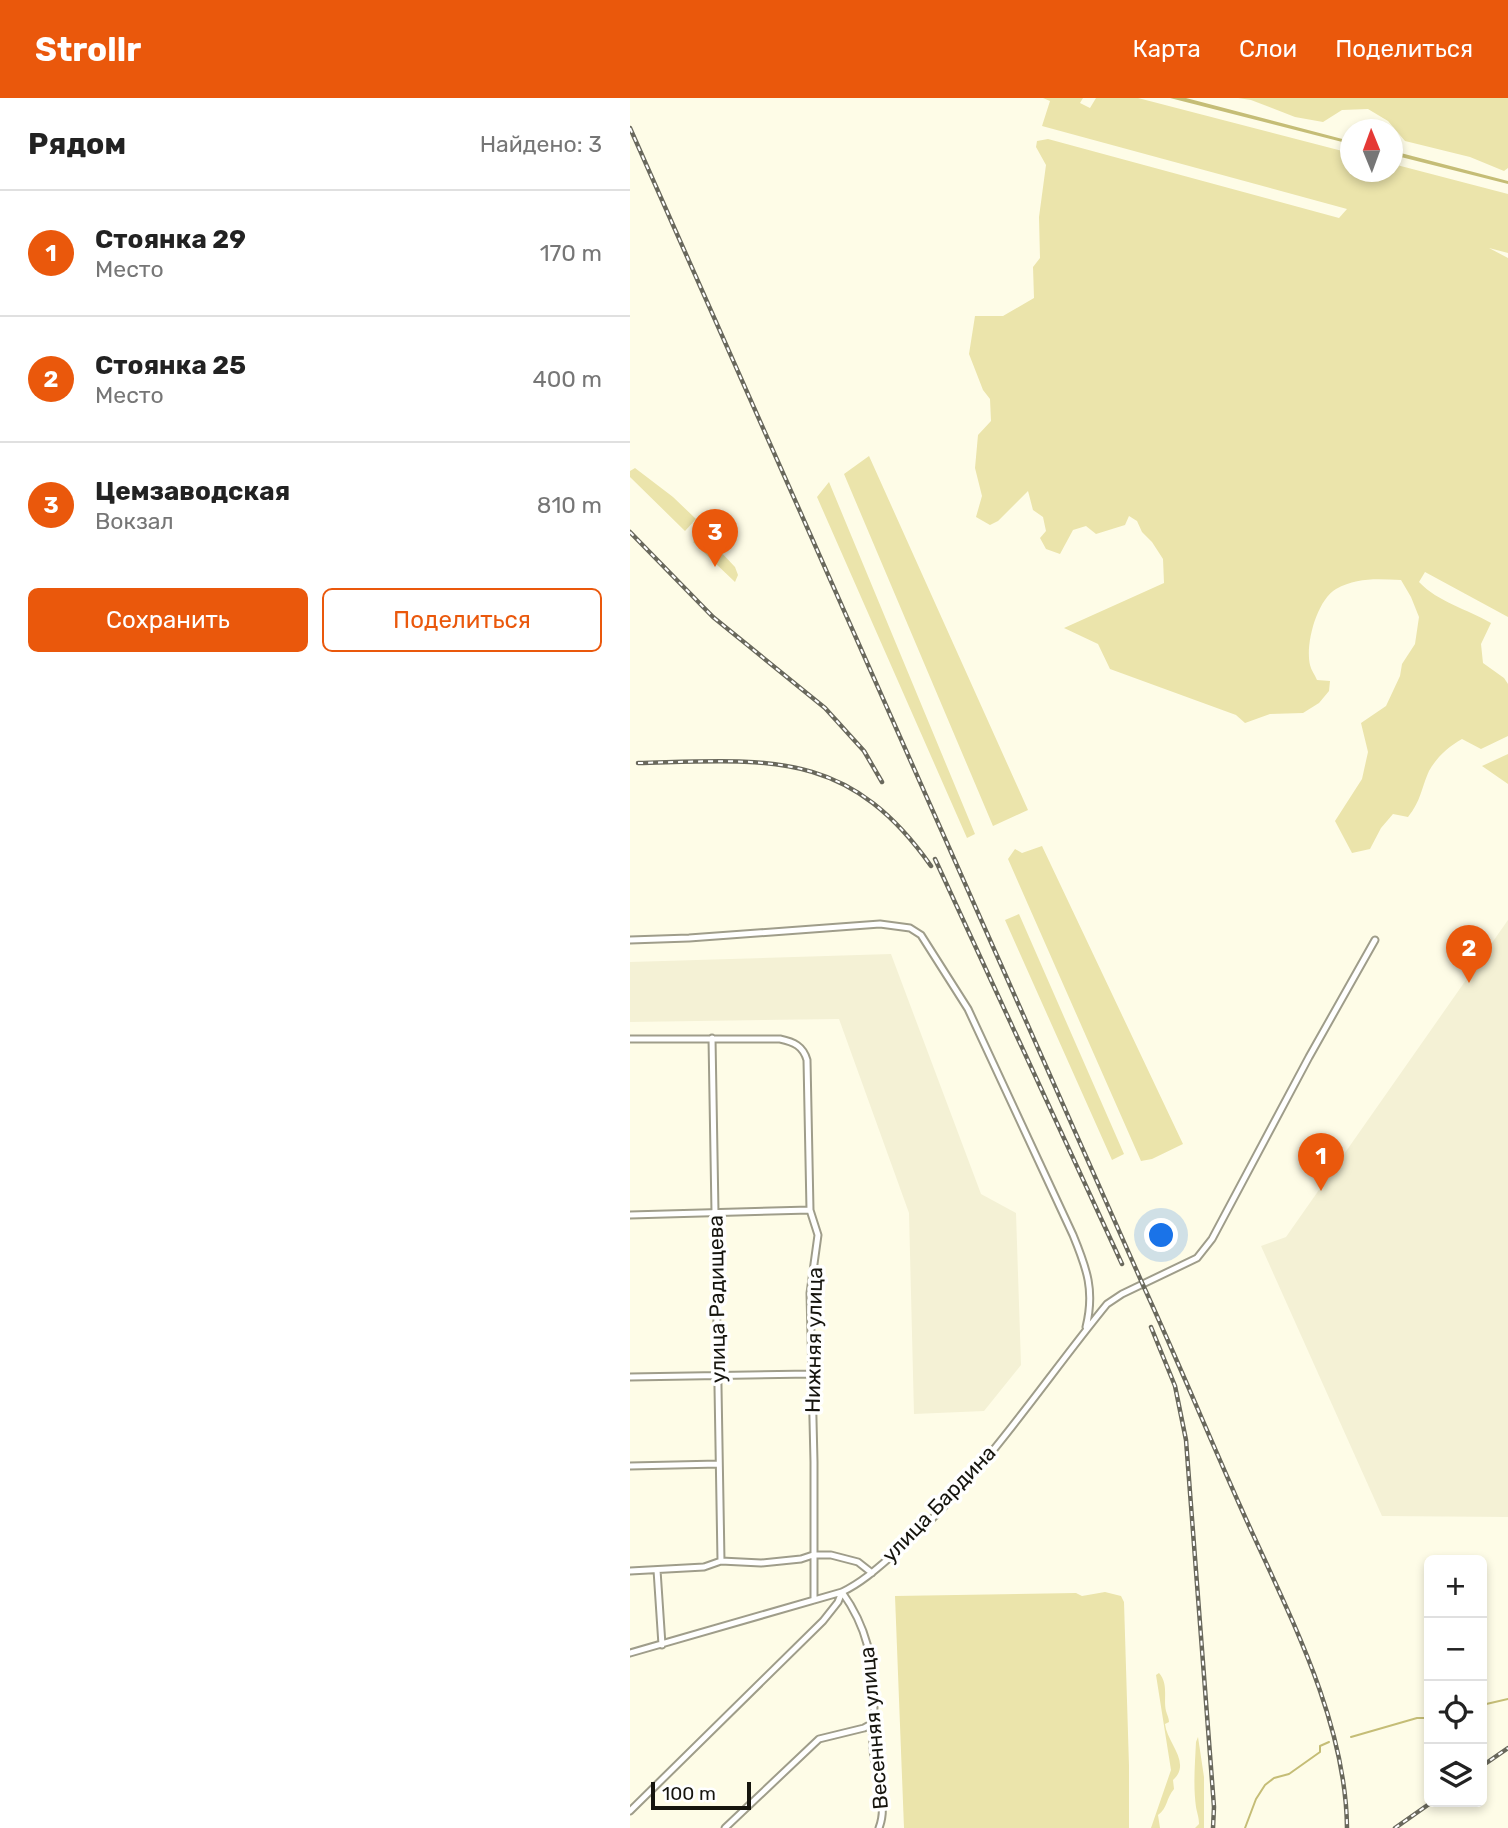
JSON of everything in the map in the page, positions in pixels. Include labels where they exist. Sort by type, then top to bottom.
[{"type":"street","points":[[630,940],[880,924],[910,928],[921,935],[968,1010],[1073,1235],[1090,1286],[1090,1310],[1085,1330]]},
{"type":"street","name":"улица Бардина","points":[[630,1811],[822,1621],[838,1602],[842,1592],[872,1573],[920,1531],[977,1471],[1107,1304],[1197,1258],[1212,1239],[1309,1056],[1375,940]]},
{"type":"street","points":[[630,1039],[712,1038]]},
{"type":"street","name":"Нижняя улица","points":[[712,1038],[780,1039],[799,1045],[807,1060],[810,1210],[818,1235],[810,1293],[814,1600]]},
{"type":"street","name":"улица Радищева","points":[[712,1038],[721,1561]]},
{"type":"street","points":[[630,1215],[810,1210]]},
{"type":"street","points":[[630,1377],[812,1374]]},
{"type":"street","points":[[630,1466],[719,1464]]},
{"type":"street","points":[[630,1571],[704,1567],[721,1561],[761,1563],[801,1559],[813,1555],[845,1557],[858,1562],[872,1573]]},
{"type":"street","points":[[657,1570],[662,1645]]},
{"type":"street","points":[[630,1653],[842,1592]]},
{"type":"street","name":"Весенняя улица","points":[[842,1592],[857,1613],[867,1641],[874,1686],[874,1758],[883,1806],[879,1828]]},
{"type":"street","points":[[725,1828],[819,1739],[864,1728],[873,1723]]},
{"type":"shaded area","points":[[1043,98],[1083,98],[1080,103],[1090,108],[1096,98],[1138,98],[1340,150],[1340,182],[1403,182],[1403,167],[1508,194],[1508,253],[1489,248],[1508,258],[1508,617],[1425,572],[1419,582],[1444,600],[1491,623],[1481,644],[1483,663],[1508,684],[1508,736],[1481,749],[1462,739],[1448,749],[1429,771],[1408,817],[1393,814],[1381,828],[1370,849],[1352,853],[1335,821],[1362,779],[1368,752],[1361,723],[1386,706],[1400,676],[1402,664],[1415,644],[1419,617],[1401,580],[1352,582],[1329,595],[1314,623],[1309,656],[1317,680],[1330,681],[1329,691],[1319,703],[1303,713],[1270,714],[1245,723],[1236,715],[1110,669],[1098,644],[1064,628],[1164,583],[1163,559],[1137,521],[1129,516],[1125,525],[1096,534],[1086,526],[1073,530],[1060,554],[1046,549],[1040,538],[1046,531],[1043,517],[1033,510],[1028,491],[998,521],[990,525],[976,517],[982,496],[975,468],[978,435],[991,421],[990,399],[983,390],[969,354],[975,316],[1003,316],[1034,298],[1033,267],[1040,258],[1039,217],[1046,165],[1036,147],[1037,141],[1048,139],[1339,218],[1347,209],[1042,126],[1050,101]]},
{"type":"shaded area","points":[[1170,98],[1186,98],[1340,138],[1340,141]]},
{"type":"shaded area","points":[[1238,98],[1508,98],[1508,168],[1504,171],[1470,157],[1405,141],[1403,119],[1385,119],[1368,109],[1342,110],[1323,122],[1295,117],[1251,100]]},
{"type":"shaded area","points":[[1403,154],[1508,181],[1508,184],[1403,158]]},
{"type":"shaded area","points":[[869,456],[1028,810],[993,826],[844,474]]},
{"type":"shaded area","points":[[635,468],[673,497],[696,519],[685,531],[630,477],[630,471]]},
{"type":"shaded area","points":[[829,482],[975,834],[967,838],[817,497]]},
{"type":"shaded area","points":[[703,533],[735,567],[738,575],[735,582],[693,542]]},
{"type":"shaded area","points":[[1508,754],[1508,784],[1482,766]]},
{"type":"shaded area","points":[[1042,846],[1183,1144],[1152,1159],[1141,1161],[1008,859],[1015,849],[1022,853]]},
{"type":"shaded area","points":[[1019,914],[1124,1154],[1112,1160],[1005,920]]},
{"type":"shaded area","points":[[1508,920],[1508,1517],[1382,1516],[1261,1246],[1286,1237]]},
{"type":"shaded area","points":[[891,954],[981,1194],[1016,1213],[1021,1365],[984,1411],[914,1414],[909,1213],[839,1019],[630,1022],[630,962]]},
{"type":"shaded area","points":[[1105,1592],[1121,1596],[1124,1602],[1129,1828],[904,1828],[895,1596],[1076,1593],[1082,1596]]},
{"type":"shaded area","points":[[1159,1673],[1164,1682],[1169,1721],[1165,1724],[1180,1767],[1173,1780],[1174,1789],[1158,1815],[1160,1828],[1151,1828],[1171,1770],[1156,1675]]},
{"type":"shaded area","points":[[1198,1737],[1204,1777],[1204,1828],[1195,1828],[1199,1824],[1194,1783]]},
{"type":"waterway","points":[[1487,1704],[1508,1699]]},
{"type":"waterway","points":[[1351,1737],[1424,1718]]},
{"type":"waterway","points":[[1245,1828],[1256,1799],[1265,1785],[1274,1778],[1289,1774],[1320,1752],[1320,1746],[1329,1742]]},
{"type":"railway","points":[[630,128],[1294,1624],[1325,1705],[1336,1746],[1344,1787],[1347,1828]]},
{"type":"railway","points":[[630,532],[713,617],[825,708],[864,751],[882,782]]},
{"type":"railway","points":[[638,763],[727,761],[766,763],[802,769],[836,781],[868,800],[900,828],[931,866]]},
{"type":"railway","points":[[935,859],[1122,1264]]},
{"type":"railway","points":[[1151,1327],[1175,1386],[1186,1440],[1214,1807],[1213,1828]]},
{"type":"railway","points":[[1487,1763],[1508,1748]]},
{"type":"railway","points":[[1395,1828],[1425,1807]]},
{"type":"place","name":"Цемзаводская","points":[[715,567]]},
{"type":"place","name":"Стоянка 25","points":[[1469,983]]},
{"type":"place","name":"Стоянка 29","points":[[1321,1191]]}]
